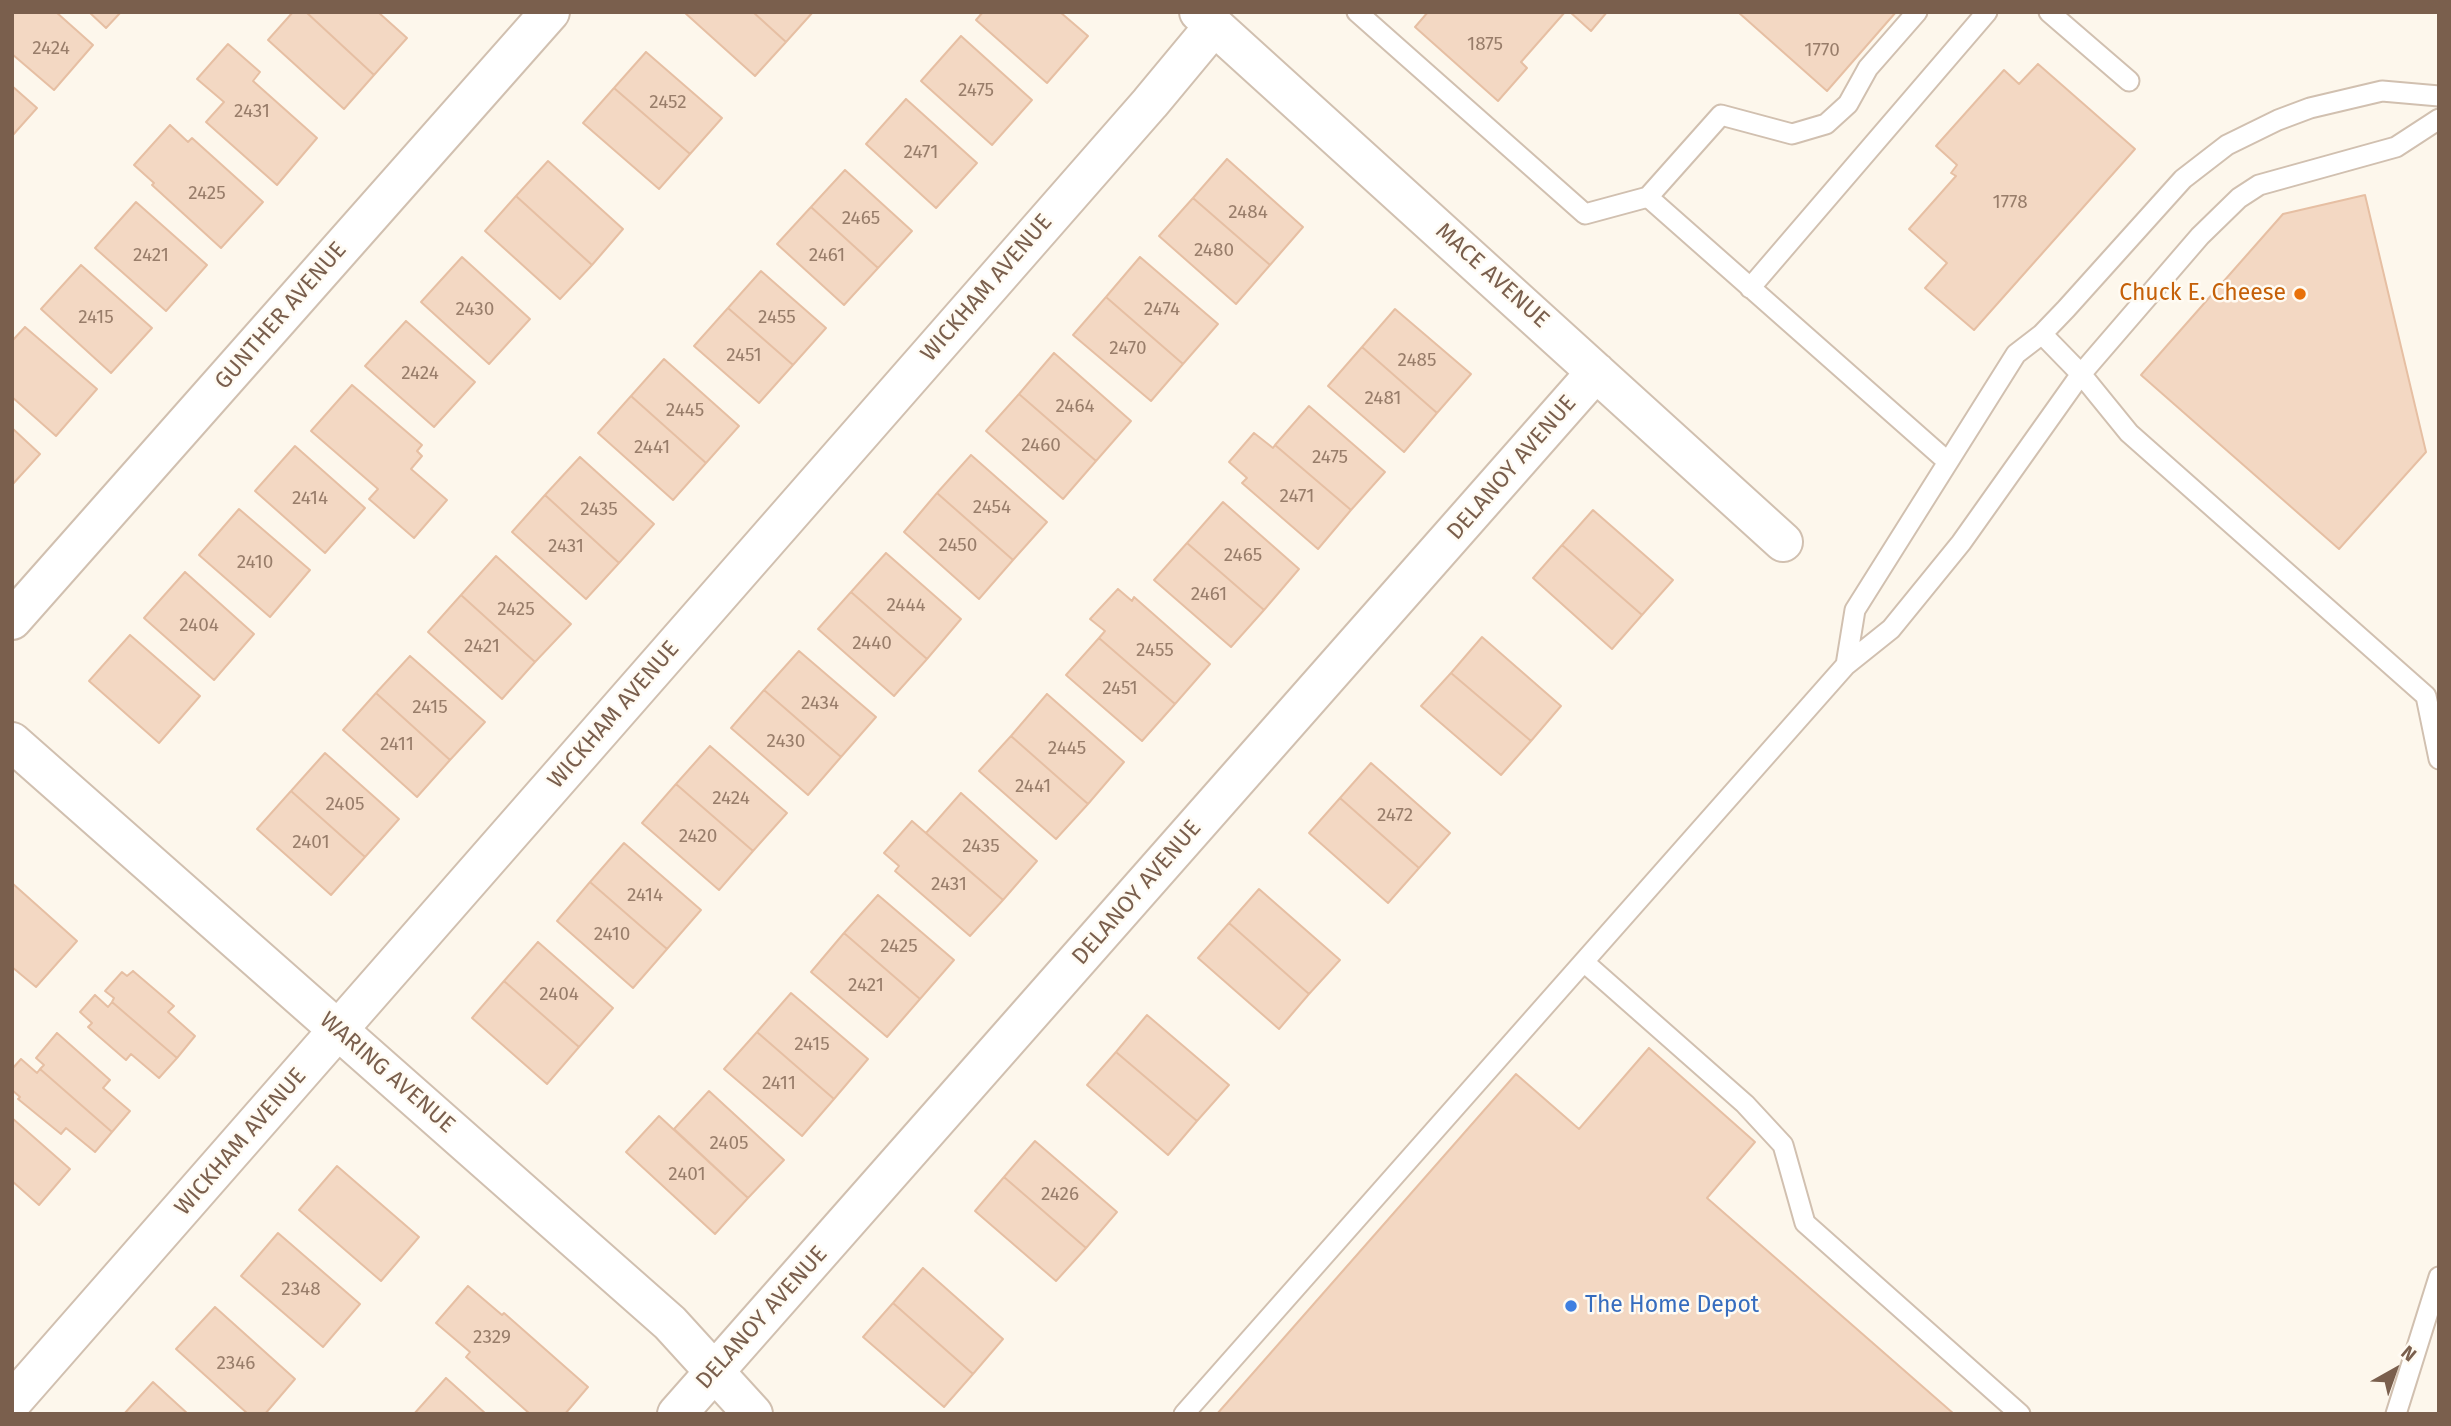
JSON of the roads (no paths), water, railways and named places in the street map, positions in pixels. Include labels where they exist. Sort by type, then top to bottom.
[{"type":"street","name":"GUNTHER AVENUE","points":[[12,620],[550,12]]},
{"type":"street","name":"MACE AVENUE","points":[[1207,19],[1783,542]]},
{"type":"street","name":"WICKHAM AVENUE","points":[[12,1402],[1141,113],[1207,19]]},
{"type":"street","name":"DELANOY AVENUE","points":[[677,1414],[1597,372]]},
{"type":"street","name":"WARING AVENUE","points":[[12,742],[670,1323],[753,1414]]},
{"type":"lane","points":[[1357,12],[1585,214],[1648,197],[1721,115],[1792,134],[1826,124],[1849,103],[1868,68],[1917,12]]},
{"type":"lane","points":[[1750,288],[1987,12]]},
{"type":"lane","points":[[2049,12],[2129,81]]},
{"type":"lane","points":[[1846,665],[1855,611],[2016,354],[2042,334],[2183,179],[2227,145],[2310,108],[2382,91],[2439,96]]},
{"type":"lane","points":[[1184,1414],[1846,665],[1891,629],[1961,543],[2081,374],[2200,236],[2239,198],[2259,185],[2396,147],[2439,119]]},
{"type":"lane","points":[[1648,197],[1948,462]]},
{"type":"lane","points":[[2042,334],[2081,374],[2129,433],[2426,696],[2439,759]]},
{"type":"lane","points":[[1584,962],[1745,1104],[1783,1145],[1805,1223],[2020,1414]]},
{"type":"lane","points":[[2396,1414],[2439,1277]]},
{"type":"place","name":"Chuck E. Cheese","points":[[2300,294]]},
{"type":"place","name":"The Home Depot","points":[[1571,1306]]}]
